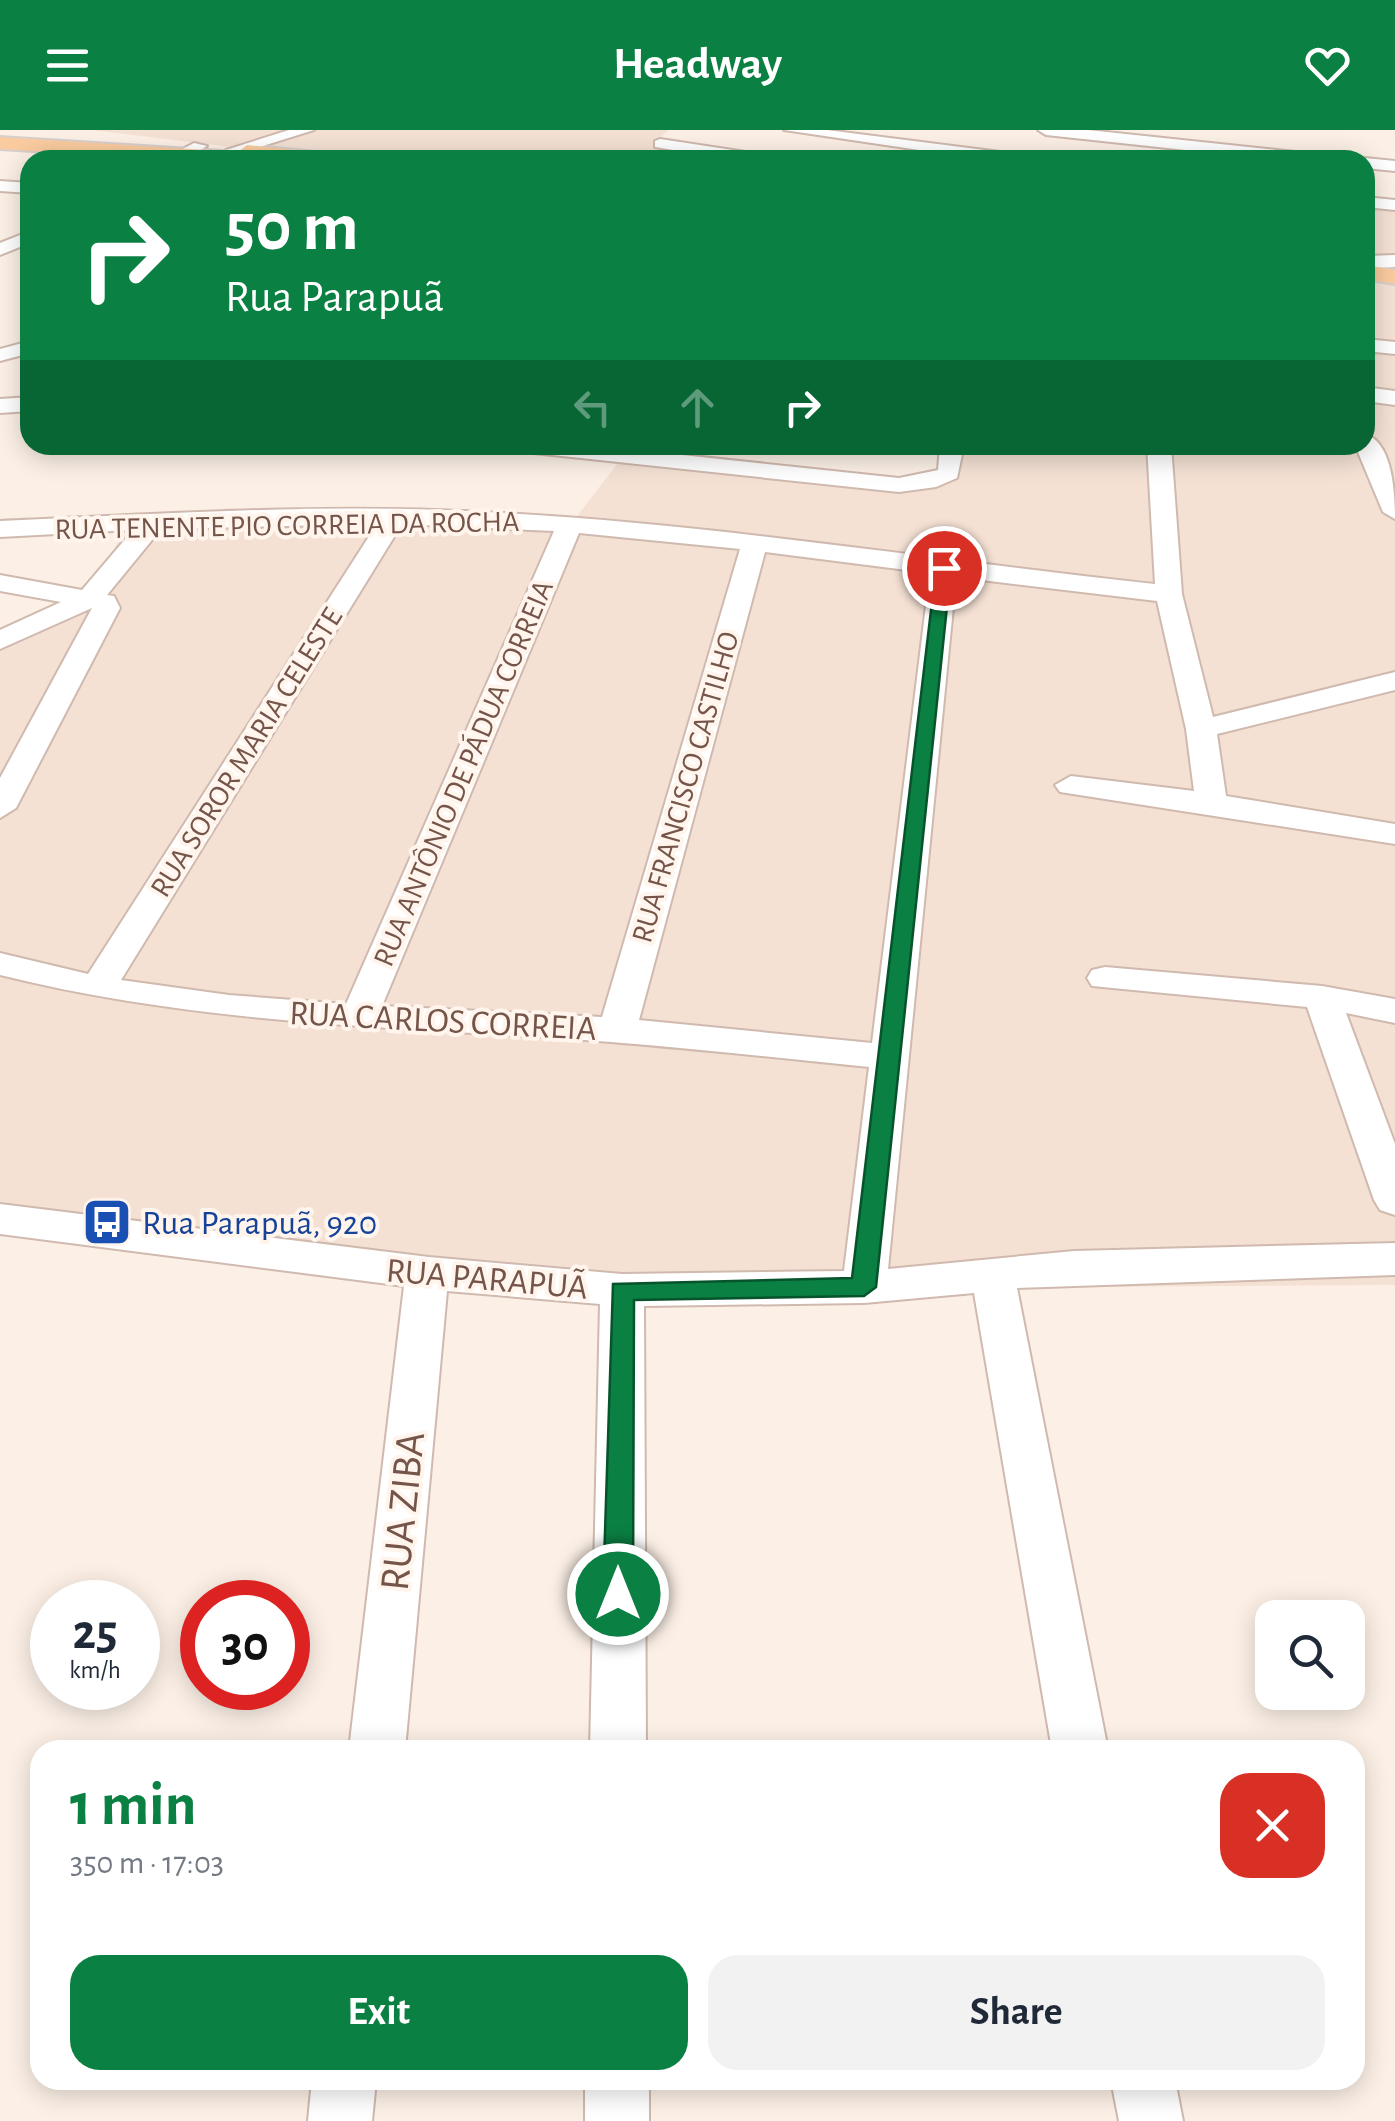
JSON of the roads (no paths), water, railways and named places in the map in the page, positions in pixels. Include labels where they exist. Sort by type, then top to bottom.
[{"type":"main road","points":[[0,142],[39,130]]},
{"type":"main road","points":[[68,130],[170,150]]},
{"type":"main road","points":[[0,142],[135,150]]},
{"type":"street","points":[[234,150],[306,130]]},
{"type":"street","points":[[673,150],[654,148],[679,130]]},
{"type":"street","points":[[792,130],[947,150]]},
{"type":"street","points":[[1046,130],[1247,150]]},
{"type":"street","points":[[1224,130],[1298,150]]},
{"type":"street","points":[[635,455],[856,483],[918,484],[948,473],[951,455]]},
{"type":"street","points":[[668,458],[680,455]]},
{"type":"street","points":[[1160,455],[1169,594],[1201,729],[1211,802]]},
{"type":"street","points":[[1371,455],[1395,512]]},
{"type":"street","name":"RUA TENENTE PIO CORREIA DA ROCHA","points":[[0,529],[393,518],[499,520],[754,545],[1169,594]]},
{"type":"street","name":"RUA SOROR MARIA CELESTE","points":[[99,986],[393,518]]},
{"type":"street","points":[[0,642],[89,599],[153,523]]},
{"type":"street","name":"RUA ANTÔNIO DE PÁDUA CORREIA","points":[[359,1017],[568,528]]},
{"type":"street","name":"RUA FRANCISCO CASTILHO","points":[[617,1030],[754,545]]},
{"type":"street","points":[[864,1287],[944,568]]},
{"type":"street","points":[[0,583],[104,602],[106,608],[0,808]]},
{"type":"street","points":[[1201,729],[1395,680]]},
{"type":"street","points":[[1071,785],[1211,802],[1395,834]]},
{"type":"street","name":"RUA CARLOS CORREIA","points":[[0,964],[165,1000],[359,1017],[617,1030],[890,1057]]},
{"type":"street","points":[[1105,978],[1322,997],[1395,1011]]},
{"type":"street","points":[[1322,997],[1395,1200]]},
{"type":"street","name":"RUA PARAPUÃ","points":[[0,1219],[430,1274],[622,1290],[864,1287],[992,1272],[1395,1258]]},
{"type":"street","points":[[992,1272],[1078,1740]]},
{"type":"street","name":"RUA ZIBA","points":[[378,1740],[420,1310],[430,1274]]},
{"type":"street","points":[[618,1740],[622,1290]]},
{"type":"street","points":[[340,2121],[343,2090]]},
{"type":"street","points":[[617,2090],[617,2121]]},
{"type":"street","points":[[1144,2090],[1151,2121]]},
{"type":"place","name":"Rua Parapuã, 920","points":[[107,1222]]}]
